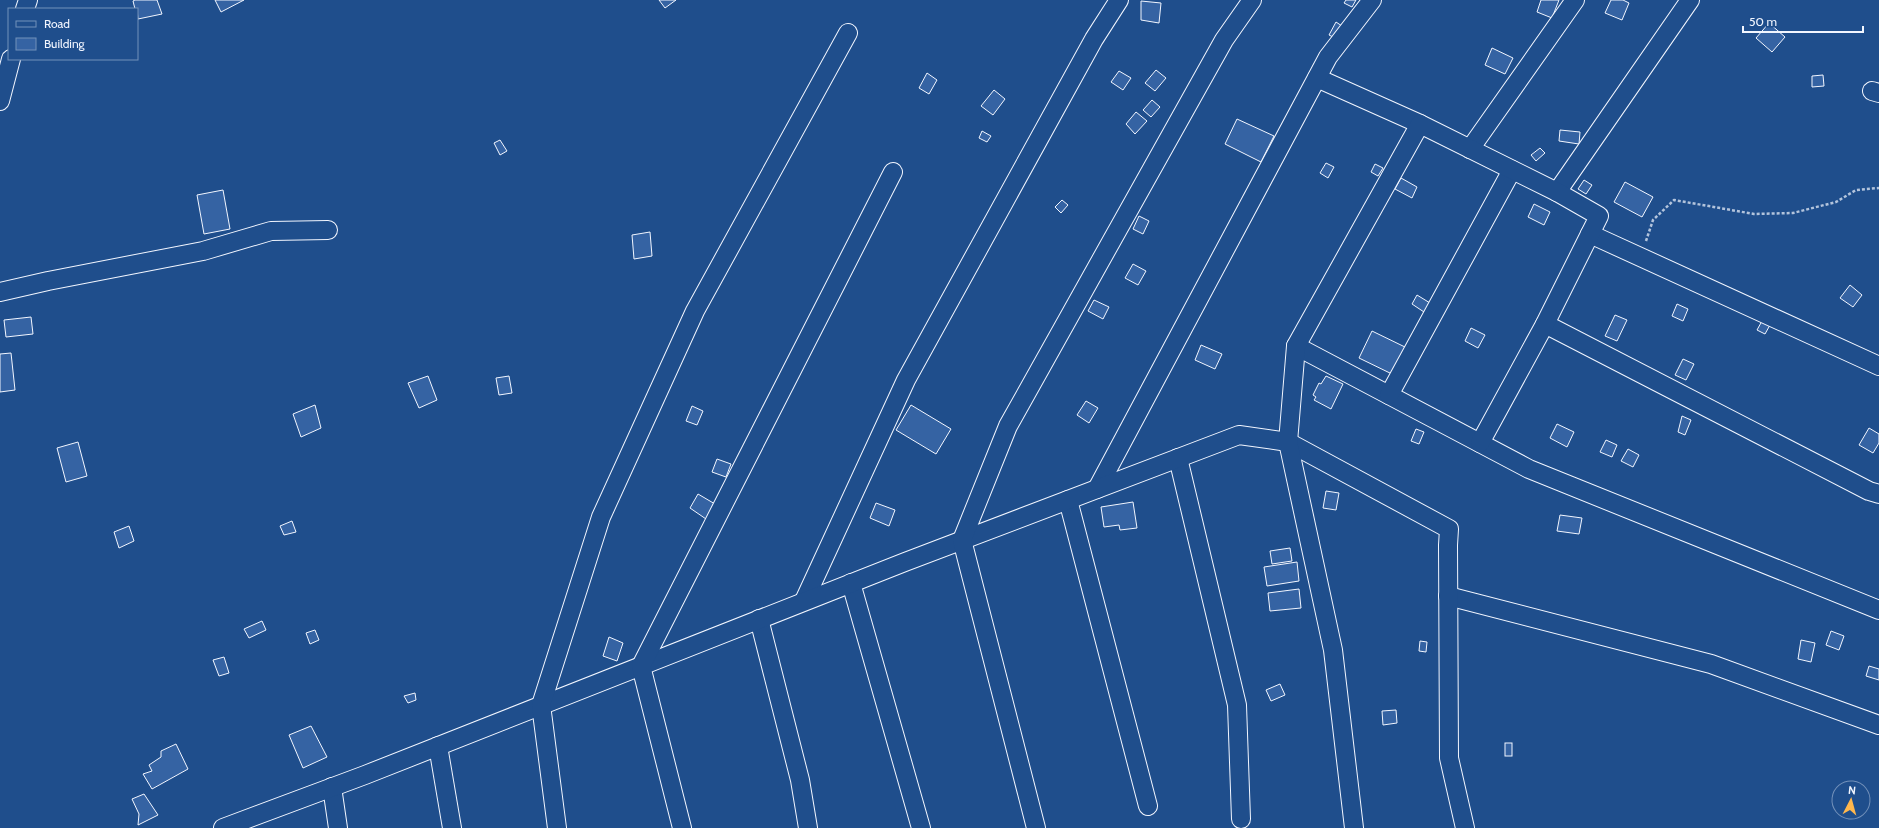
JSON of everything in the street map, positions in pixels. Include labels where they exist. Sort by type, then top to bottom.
[{"type":"street","points":[[804,601],[906,380],[1090,46],[1118,0]]},
{"type":"street","points":[[1036,828],[962,540],[1008,426],[1224,40],[1252,0]]},
{"type":"street","points":[[1097,488],[1328,57],[1372,0]]},
{"type":"street","points":[[1470,149],[1575,0]]},
{"type":"street","points":[[1557,192],[1690,0]]},
{"type":"street","points":[[557,828],[541,705],[604,510],[695,311],[848,33]]},
{"type":"street","points":[[0,101],[11,60]]},
{"type":"street","points":[[1317,78],[1420,124],[1557,192],[1599,216],[1545,324],[1480,443]]},
{"type":"street","points":[[1354,828],[1333,650],[1288,442],[1296,346],[1420,124]]},
{"type":"street","points":[[1389,395],[1512,170]]},
{"type":"street","points":[[682,828],[641,666],[893,172]]},
{"type":"street","points":[[0,292],[203,250],[271,231],[328,230]]},
{"type":"street","points":[[1590,234],[1879,366]]},
{"type":"street","points":[[1545,324],[1862,487],[1879,494]]},
{"type":"street","points":[[1296,346],[1529,469],[1879,610]]},
{"type":"street","points":[[223,828],[438,746],[804,601],[1239,435],[1288,442],[1449,529],[1449,758],[1466,828]]},
{"type":"street","points":[[1178,458],[1237,705],[1241,819]]},
{"type":"street","points":[[1068,500],[1148,806]]},
{"type":"street","points":[[851,583],[921,828]]},
{"type":"street","points":[[1448,596],[1711,664],[1879,725]]},
{"type":"street","points":[[759,619],[800,780],[808,828]]},
{"type":"street","points":[[438,746],[452,828]]},
{"type":"street","points":[[332,787],[338,828]]},
{"type":"path","points":[[1641,256],[1653,220],[1674,200],[1754,214],[1792,213],[1836,202],[1856,190],[1879,188]]},
{"type":"building","points":[[157,0],[162,14],[138,19],[138,8],[135,8],[133,1]]},
{"type":"building","points":[[215,0],[244,0],[221,12]]},
{"type":"building","points":[[659,0],[676,0],[665,8]]},
{"type":"building","points":[[1346,0],[1356,0],[1352,7],[1344,3]]},
{"type":"building","points":[[1541,0],[1559,0],[1552,18],[1537,12]]},
{"type":"building","points":[[1611,0],[1623,0],[1629,3],[1622,20],[1605,13]]},
{"type":"building","points":[[1141,1],[1161,3],[1159,23],[1141,20]]},
{"type":"building","points":[[1336,22],[1342,26],[1335,38],[1329,35]]},
{"type":"building","points":[[1769,23],[1785,37],[1772,52],[1756,38]]},
{"type":"building","points":[[1492,48],[1513,58],[1505,74],[1485,65]]},
{"type":"building","points":[[1156,70],[1166,78],[1155,91],[1145,83]]},
{"type":"building","points":[[1119,71],[1131,78],[1123,90],[1111,82]]},
{"type":"building","points":[[927,73],[937,80],[929,94],[919,88]]},
{"type":"building","points":[[1823,75],[1824,86],[1812,87],[1812,76]]},
{"type":"building","points":[[994,90],[1005,99],[993,115],[981,106]]},
{"type":"building","points":[[1152,100],[1160,107],[1151,117],[1143,110]]},
{"type":"building","points":[[1136,112],[1147,121],[1135,134],[1126,124]]},
{"type":"building","points":[[1237,119],[1274,136],[1261,162],[1225,144]]},
{"type":"building","points":[[1560,130],[1580,132],[1579,144],[1559,141]]},
{"type":"building","points":[[982,131],[991,136],[987,142],[979,138]]},
{"type":"building","points":[[500,140],[507,151],[500,155],[494,143]]},
{"type":"building","points":[[1540,148],[1545,153],[1536,161],[1531,155]]},
{"type":"building","points":[[1326,163],[1334,167],[1328,178],[1320,173]]},
{"type":"building","points":[[1375,164],[1383,168],[1378,176],[1371,172]]},
{"type":"building","points":[[1401,178],[1417,187],[1412,198],[1395,189]]},
{"type":"building","points":[[1584,180],[1592,185],[1586,194],[1578,189]]},
{"type":"building","points":[[1625,182],[1653,197],[1642,217],[1614,202]]},
{"type":"building","points":[[223,190],[230,229],[204,234],[197,195]]},
{"type":"building","points":[[1062,200],[1068,205],[1061,213],[1055,207]]},
{"type":"building","points":[[1534,204],[1550,212],[1544,225],[1528,217]]},
{"type":"building","points":[[1139,216],[1149,221],[1143,234],[1133,229]]},
{"type":"building","points":[[650,232],[652,256],[634,259],[632,235]]},
{"type":"building","points":[[1133,264],[1146,271],[1138,285],[1125,278]]},
{"type":"building","points":[[1850,285],[1862,295],[1853,307],[1840,298]]},
{"type":"building","points":[[1417,295],[1430,303],[1424,312],[1412,304]]},
{"type":"building","points":[[1094,300],[1109,307],[1103,319],[1088,311]]},
{"type":"building","points":[[1677,304],[1688,309],[1683,321],[1672,316]]},
{"type":"building","points":[[1615,315],[1627,320],[1617,341],[1605,336]]},
{"type":"building","points":[[31,317],[33,334],[6,337],[4,320]]},
{"type":"building","points":[[1762,321],[1770,325],[1765,334],[1757,330]]},
{"type":"building","points":[[1471,328],[1485,335],[1478,348],[1465,341]]},
{"type":"building","points":[[1372,331],[1407,348],[1394,375],[1359,358]]},
{"type":"building","points":[[1201,345],[1222,354],[1215,369],[1195,360]]},
{"type":"building","points":[[11,353],[15,390],[0,392],[0,354]]},
{"type":"building","points":[[1683,359],[1694,364],[1686,380],[1675,375]]},
{"type":"building","points":[[428,376],[437,400],[419,408],[408,383]]},
{"type":"building","points":[[509,376],[512,393],[499,395],[496,378]]},
{"type":"building","points":[[1326,376],[1343,384],[1331,409],[1314,400],[1316,397],[1313,395],[1319,383],[1321,384]]},
{"type":"building","points":[[1086,401],[1098,408],[1089,423],[1077,415]]},
{"type":"building","points":[[315,405],[321,428],[301,437],[293,414]]},
{"type":"building","points":[[911,405],[951,429],[936,454],[896,430]]},
{"type":"building","points":[[692,406],[703,411],[697,425],[686,421]]},
{"type":"building","points":[[1682,416],[1691,420],[1685,435],[1678,432]]},
{"type":"building","points":[[1557,424],[1574,432],[1567,447],[1550,438]]},
{"type":"building","points":[[1869,428],[1879,434],[1879,443],[1873,453],[1859,445]]},
{"type":"building","points":[[1416,429],[1424,432],[1419,444],[1411,441]]},
{"type":"building","points":[[1606,440],[1617,445],[1612,457],[1600,452]]},
{"type":"building","points":[[78,442],[87,476],[66,482],[57,448]]},
{"type":"building","points":[[1628,449],[1639,455],[1633,467],[1621,461]]},
{"type":"building","points":[[717,459],[731,464],[726,477],[712,472]]},
{"type":"building","points":[[1326,491],[1339,493],[1336,510],[1323,508]]},
{"type":"building","points":[[698,494],[715,504],[706,519],[690,508]]},
{"type":"building","points":[[1133,502],[1137,528],[1120,530],[1119,525],[1104,527],[1101,507]]},
{"type":"building","points":[[876,503],[895,510],[889,526],[870,518]]},
{"type":"building","points":[[1560,515],[1582,518],[1579,534],[1557,531]]},
{"type":"building","points":[[292,521],[296,532],[284,535],[280,526]]},
{"type":"building","points":[[129,526],[134,541],[119,548],[114,532]]},
{"type":"building","points":[[1290,548],[1292,561],[1272,564],[1270,551]]},
{"type":"building","points":[[1297,562],[1299,581],[1267,586],[1264,567]]},
{"type":"building","points":[[1299,589],[1301,608],[1270,611],[1268,593]]},
{"type":"building","points":[[262,621],[266,630],[249,638],[244,629]]},
{"type":"building","points":[[315,630],[319,640],[310,644],[306,633]]},
{"type":"building","points":[[1831,631],[1844,636],[1839,650],[1826,645]]},
{"type":"building","points":[[609,637],[623,643],[617,661],[603,656]]},
{"type":"building","points":[[1801,640],[1815,643],[1811,662],[1798,659]]},
{"type":"building","points":[[1420,641],[1427,642],[1426,652],[1419,651]]},
{"type":"building","points":[[224,657],[229,673],[219,676],[213,660]]},
{"type":"building","points":[[1869,666],[1879,669],[1879,680],[1866,676]]},
{"type":"building","points":[[1280,684],[1285,695],[1271,701],[1266,690]]},
{"type":"building","points":[[415,693],[416,700],[408,703],[404,696]]},
{"type":"building","points":[[1396,710],[1397,723],[1383,725],[1382,711]]},
{"type":"building","points":[[311,726],[327,757],[303,768],[289,735]]},
{"type":"building","points":[[1505,743],[1512,743],[1512,756],[1505,756]]},
{"type":"building","points":[[176,744],[188,769],[152,789],[143,774],[152,771],[149,765],[161,757],[161,751]]},
{"type":"building","points":[[144,794],[158,815],[138,825],[139,814],[132,799]]}]
